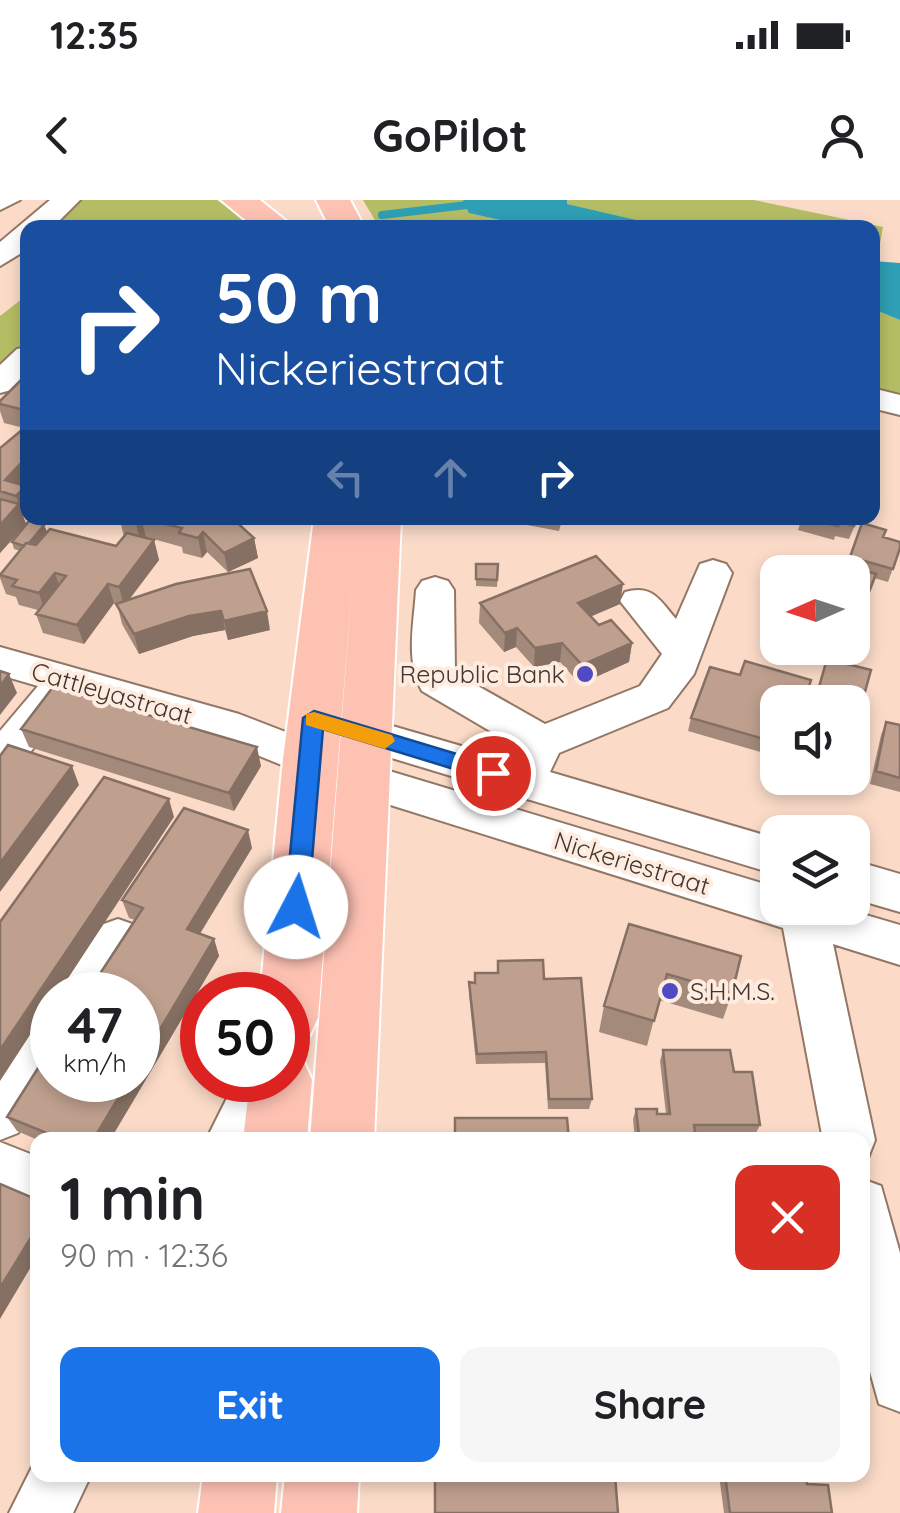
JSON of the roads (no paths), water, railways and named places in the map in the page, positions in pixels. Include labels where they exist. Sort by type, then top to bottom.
[{"type":"main road","points":[[238,200],[267,220]]},
{"type":"main road","points":[[292,972],[311,739],[335,525]]},
{"type":"main road","points":[[342,1132],[380,525]]},
{"type":"main road","points":[[276,1132],[279,1102]]},
{"type":"main road","points":[[236,1513],[239,1482]]},
{"type":"main road","points":[[319,1513],[321,1482]]},
{"type":"street","points":[[44,220],[66,200]]},
{"type":"street","points":[[0,258],[20,240]]},
{"type":"street","points":[[0,382],[20,363]]},
{"type":"street","points":[[524,782],[543,742],[654,697],[674,674],[713,573]]},
{"type":"street","points":[[435,590],[432,657],[436,681],[452,694],[543,742]]},
{"type":"street","points":[[639,601],[682,652]]},
{"type":"street","name":"Cattleyastraat","points":[[0,661],[224,725],[311,739],[365,758]]},
{"type":"street","points":[[0,760],[45,700],[65,682]]},
{"type":"street","name":"Nickeriestraat","points":[[365,758],[524,782],[760,851]]},
{"type":"street","name":"Nickeriestraat","points":[[365,758],[760,897]]},
{"type":"street","points":[[870,884],[900,892]]},
{"type":"street","points":[[805,925],[847,1132]]},
{"type":"street","name":"Nickeriestraat","points":[[841,925],[900,945]]},
{"type":"street","points":[[96,972],[118,939]]},
{"type":"street","points":[[0,1116],[30,1071]]},
{"type":"street","points":[[236,1132],[252,1102]]},
{"type":"street","points":[[0,1167],[30,1180]]},
{"type":"street","points":[[870,1242],[900,1383]]},
{"type":"street","points":[[40,1513],[56,1482]]},
{"type":"water","points":[[463,200],[567,200],[567,204],[637,220],[500,220],[469,213]]},
{"type":"water","points":[[880,262],[900,263],[900,320],[880,312]]},
{"type":"waterway","points":[[382,215],[467,205]]},
{"type":"place","name":"Republic Bank","points":[[585,674]]},
{"type":"place","name":"S.H.M.S.","points":[[670,991]]}]
